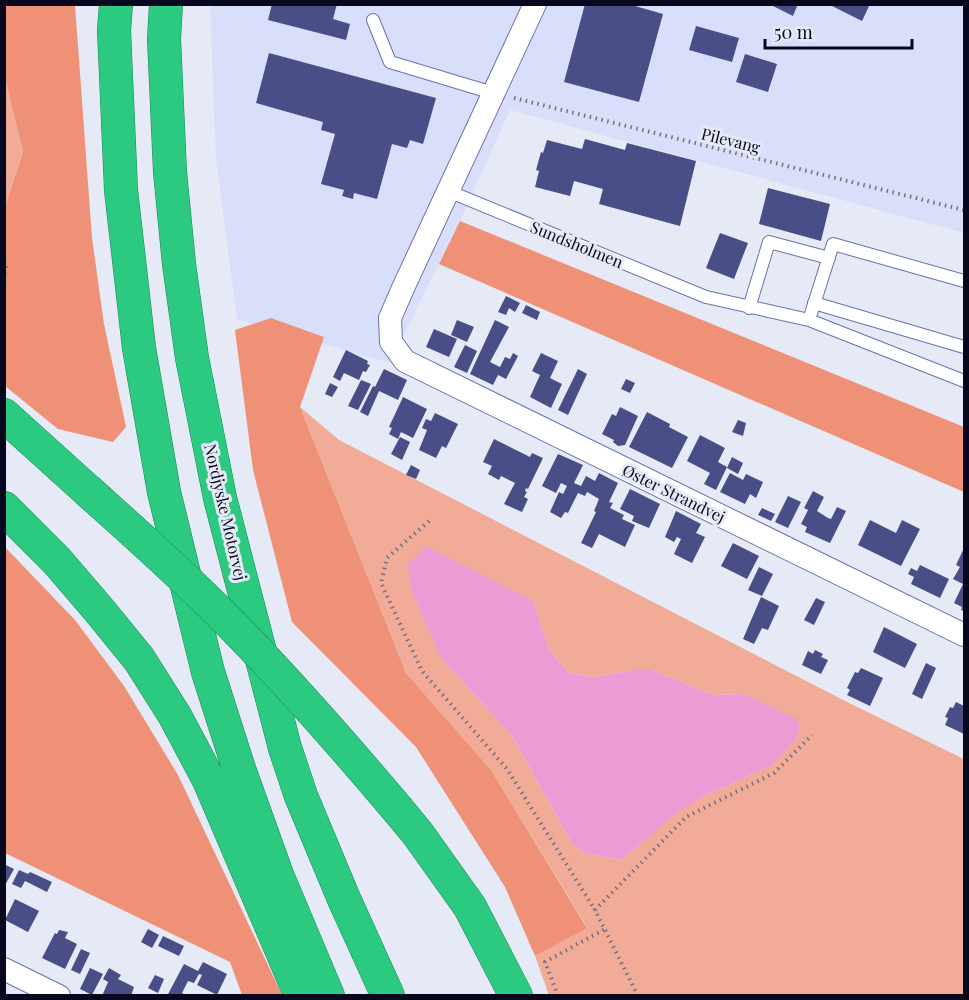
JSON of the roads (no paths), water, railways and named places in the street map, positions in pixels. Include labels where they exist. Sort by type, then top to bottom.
[{"type":"highway","points":[[116,4],[114,30],[121,190],[139,348],[164,492],[208,672],[239,769],[276,875],[328,996]]},
{"type":"highway","name":"Nordjyske Motorvej","points":[[166,4],[164,39],[170,172],[179,264],[192,358],[220,498],[285,748],[301,796],[388,996]]},
{"type":"highway","points":[[4,415],[160,555],[299,695],[418,834],[470,907],[516,996]]},
{"type":"highway","points":[[4,508],[57,561],[99,610],[139,659],[175,716],[209,780],[301,996]]},
{"type":"street","points":[[448,191],[535,4]]},
{"type":"street","name":"Øster Strandvej","points":[[448,191],[390,318],[391,342],[405,361],[964,635]]},
{"type":"street","points":[[4,969],[59,996]]},
{"type":"lane","points":[[373,20],[390,62],[493,93]]},
{"type":"lane","name":"Sundsholmen","points":[[448,191],[706,297],[808,320],[964,381]]},
{"type":"lane","points":[[749,308],[769,242],[829,258]]},
{"type":"lane","points":[[808,320],[833,244],[964,280]]},
{"type":"lane","points":[[814,303],[964,347]]}]
